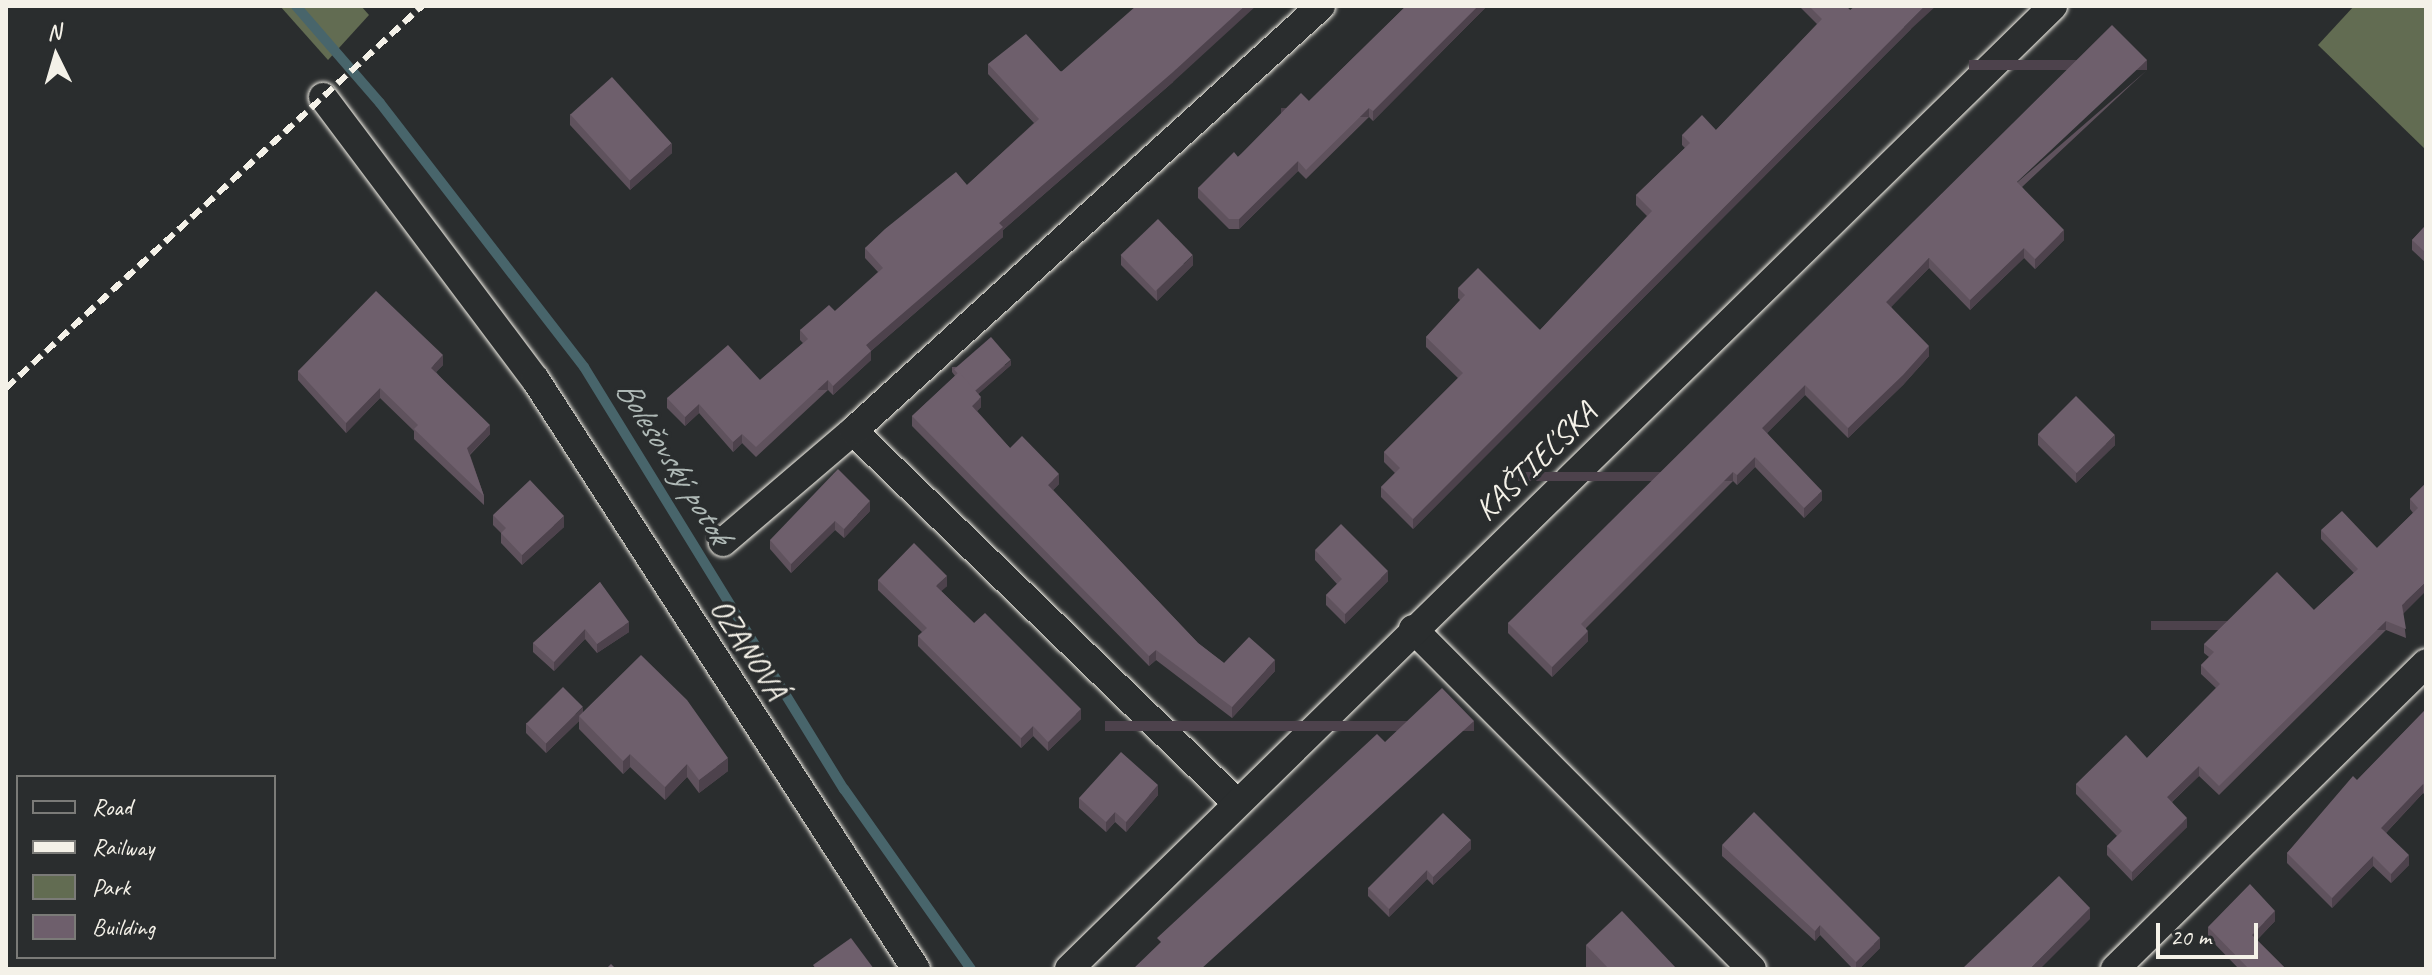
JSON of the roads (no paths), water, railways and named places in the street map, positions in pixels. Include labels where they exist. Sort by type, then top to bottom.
[{"type":"street","points":[[723,542],[853,431],[1321,6]]},
{"type":"street","name":"KAŠTIEĽSKA","points":[[1069,969],[1236,802],[2053,6]]},
{"type":"street","name":"OZANOVÁ","points":[[323,97],[535,379],[916,969]]},
{"type":"street","points":[[853,431],[1236,802]]},
{"type":"street","points":[[1413,629],[1752,969]]},
{"type":"street","points":[[2115,969],[2426,663]]},
{"type":"waterway","name":"Bolešovský potok","points":[[296,6],[380,103],[584,367],[844,789],[971,969]]},
{"type":"railway","points":[[6,388],[422,6]]}]
